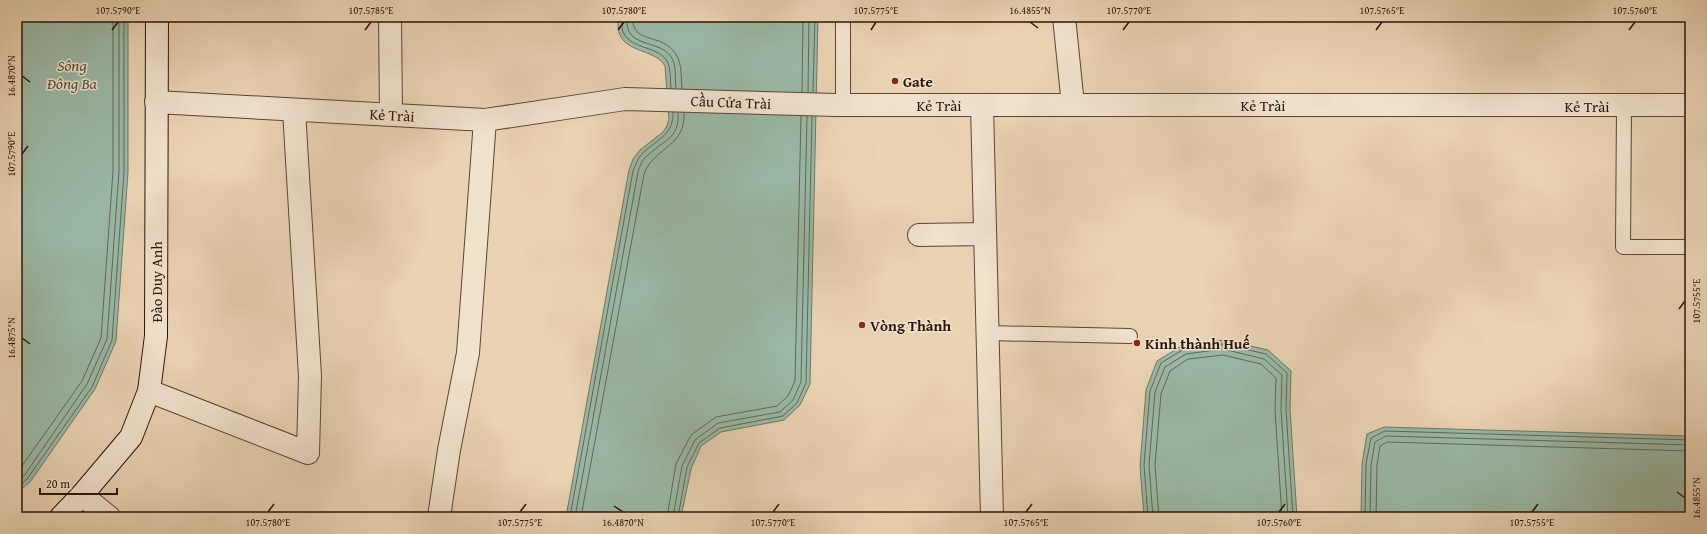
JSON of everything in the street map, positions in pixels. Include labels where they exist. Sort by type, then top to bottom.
[{"type":"street","name":"Đào Duy Anh","points":[[61,517],[82,495],[131,437],[149,391],[156,336],[157,17]]},
{"type":"street","points":[[390,17],[391,115]]},
{"type":"street","points":[[1064,17],[1073,105]]},
{"type":"street","name":"Kẻ Trài","points":[[156,102],[485,120],[625,99]]},
{"type":"street","name":"Cầu Cửa Trài","points":[[625,99],[840,104]]},
{"type":"street","name":"Kẻ Trài","points":[[840,104],[1690,105]]},
{"type":"street","points":[[982,105],[992,517]]},
{"type":"street","points":[[149,391],[308,453],[310,376],[294,110]]},
{"type":"street","points":[[440,517],[449,450],[468,353],[485,120]]},
{"type":"street","points":[[919,235],[985,234]]},
{"type":"street","points":[[82,495],[109,517]]},
{"type":"lane","points":[[840,104],[842,17]]},
{"type":"lane","points":[[1624,106],[1623,247],[1690,247]]},
{"type":"lane","points":[[988,333],[1130,336]]},
{"type":"water","name":"Sông Đông Ba","points":[[17,17],[128,17],[128,172],[116,341],[95,389],[30,482],[17,493]]},
{"type":"water","points":[[617,17],[818,17],[810,384],[800,405],[784,420],[721,432],[701,446],[691,469],[681,517],[566,517],[629,170],[633,159],[640,150],[663,132],[669,119],[665,66],[655,56],[634,48],[623,39],[619,33]]},
{"type":"water","points":[[1224,340],[1268,350],[1291,371],[1290,409],[1297,517],[1144,517],[1140,466],[1146,390],[1157,361],[1183,345]]},
{"type":"water","points":[[1384,427],[1690,436],[1690,517],[1361,517],[1362,464],[1367,434]]},
{"type":"place","name":"Gate","points":[[895,81]]},
{"type":"place","name":"Vòng Thành","points":[[862,325]]},
{"type":"place","name":"Kinh thành Huế","points":[[1137,343]]}]
